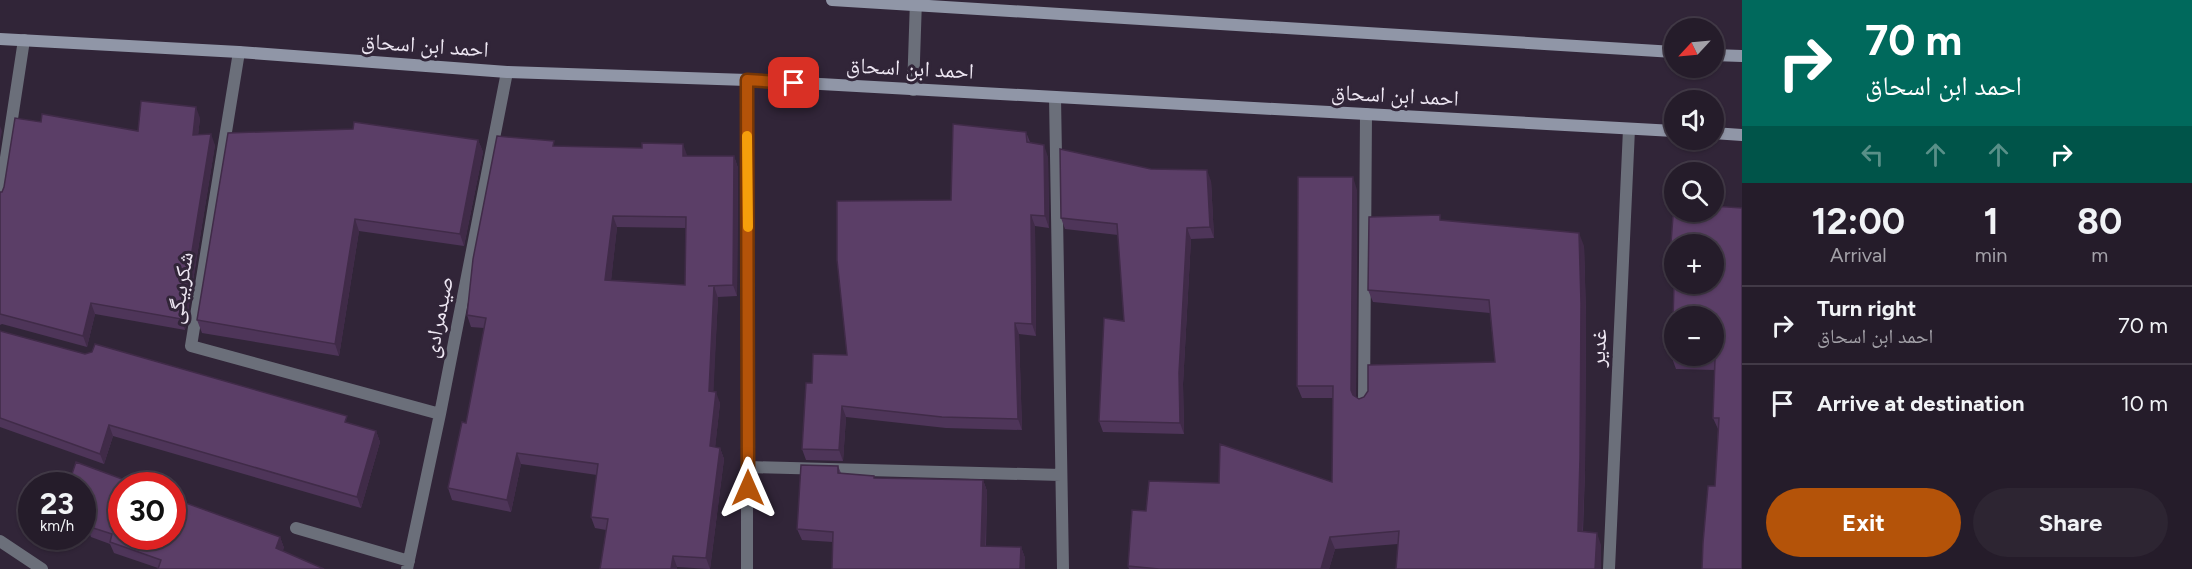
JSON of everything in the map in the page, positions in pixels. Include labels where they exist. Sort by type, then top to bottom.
[{"type":"main road","points":[[832,0],[916,3],[1664,51]]},
{"type":"main road","name":"احمد ابن اسحاق","points":[[0,39],[239,52],[507,72],[747,80],[1664,131]]},
{"type":"main road","points":[[1724,56],[1742,57]]},
{"type":"main road","points":[[1724,134],[1742,135]]},
{"type":"street","points":[[913,90],[916,3]]},
{"type":"street","points":[[0,197],[24,40]]},
{"type":"street","name":"شکربیگی","points":[[239,52],[192,346],[440,414]]},
{"type":"street","name":"صیدمرادی","points":[[408,565],[507,72]]},
{"type":"street","points":[[747,80],[747,569]]},
{"type":"street","points":[[1055,97],[1063,569]]},
{"type":"street","points":[[1364,403],[1366,114]]},
{"type":"street","name":"غدیر","points":[[1609,569],[1629,129]]},
{"type":"street","points":[[748,467],[1061,475]]},
{"type":"street","points":[[296,528],[408,565]]},
{"type":"street","points":[[0,541],[42,569]]},
{"type":"building","points":[[141,101],[196,107],[193,135],[211,134],[181,319],[91,303],[83,336],[0,314],[0,192],[4,187],[15,118],[41,122],[42,114],[138,131]]},
{"type":"building","points":[[354,122],[478,140],[460,234],[355,219],[335,344],[197,320],[228,133],[353,129]]},
{"type":"building","points":[[953,124],[1026,132],[1027,142],[1044,145],[1045,216],[1031,215],[1032,324],[1015,323],[1018,419],[942,417],[842,406],[839,450],[802,449],[806,383],[812,383],[813,354],[847,355],[837,260],[837,201],[951,200]]},
{"type":"building","points":[[497,136],[554,141],[553,146],[642,148],[642,143],[683,144],[683,156],[734,156],[733,285],[708,286],[714,286],[709,391],[716,392],[710,446],[720,448],[706,558],[673,556],[671,569],[600,569],[608,519],[591,517],[598,464],[517,453],[507,500],[448,488],[462,422],[466,423],[486,318],[467,315],[473,259]],"holes":[[[613,216],[686,217],[685,285],[605,280]]]},
{"type":"building","points":[[1060,149],[1151,169],[1207,170],[1210,227],[1187,228],[1179,373],[1180,423],[1099,421],[1104,318],[1124,321],[1117,224],[1061,218]]},
{"type":"building","points":[[1298,177],[1353,177],[1351,390],[1353,395],[1359,399],[1364,397],[1368,391],[1368,365],[1495,362],[1489,300],[1368,290],[1369,217],[1440,215],[1440,220],[1579,233],[1581,303],[1578,531],[1597,533],[1595,569],[1396,569],[1399,531],[1330,537],[1321,569],[1159,569],[1128,566],[1132,510],[1146,511],[1149,481],[1219,483],[1220,444],[1332,482],[1333,386],[1297,386]]},
{"type":"building","points":[[1724,207],[1742,208],[1742,569],[1702,569],[1708,486],[1715,486],[1719,418],[1713,418],[1715,366],[1724,366],[1724,306],[1673,306],[1674,294],[1724,294],[1724,234],[1672,234],[1673,222],[1724,222]]},
{"type":"building","points":[[0,331],[85,354],[92,352],[95,344],[347,416],[345,422],[376,431],[357,497],[109,425],[100,454],[0,418]]},
{"type":"building","points":[[76,462],[108,474],[108,533],[96,529],[96,472],[73,472]]},
{"type":"building","points":[[801,465],[838,466],[838,473],[874,476],[874,478],[983,480],[981,546],[1021,547],[1020,569],[832,569],[833,532],[797,529]]},
{"type":"building","points":[[186,503],[280,537],[276,548],[324,569],[158,569],[161,560],[133,550],[186,550]]},
{"type":"slow traffic","points":[[747,136],[748,227]]},
{"type":"route","points":[[748,488],[747,80],[794,83]]}]
